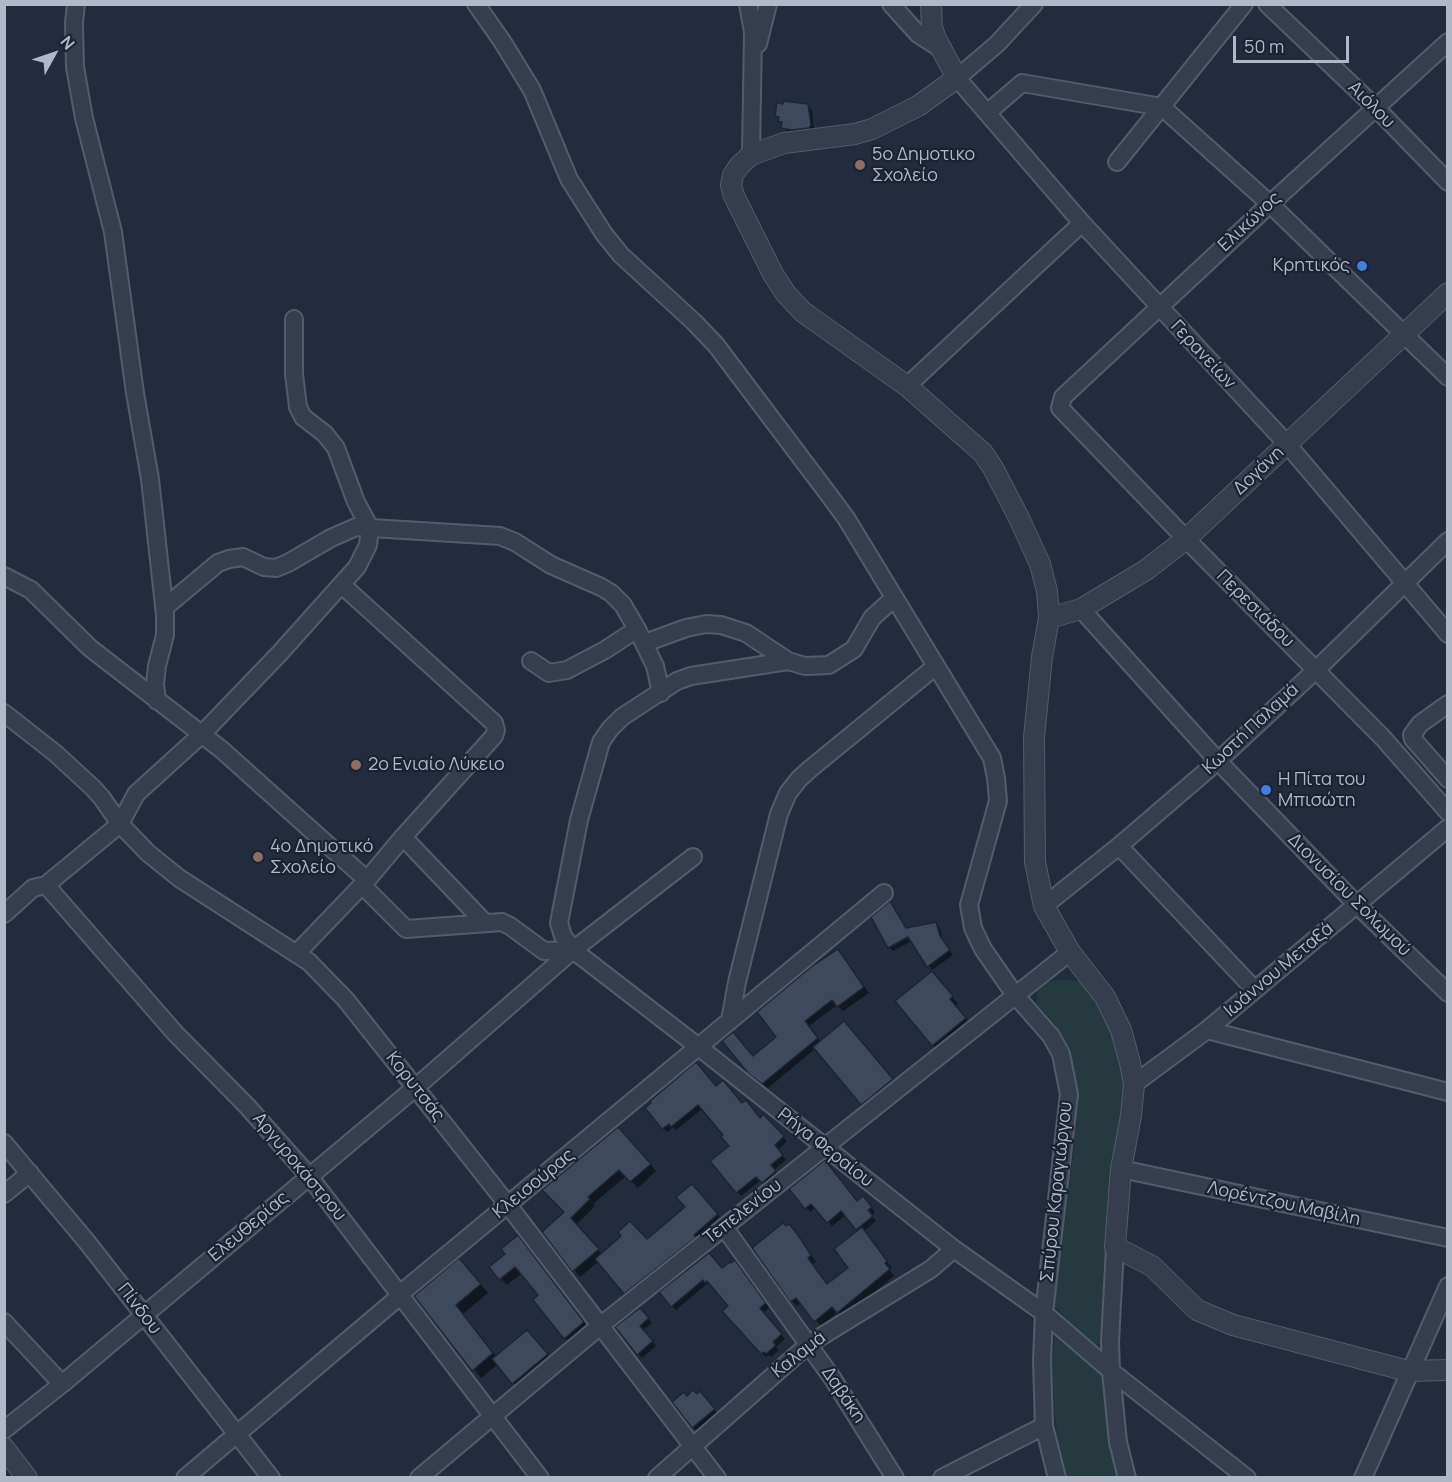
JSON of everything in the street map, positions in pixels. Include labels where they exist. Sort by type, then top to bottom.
[{"type":"street","points":[[76,4],[75,67],[84,118],[115,243],[135,393],[150,479],[165,635],[157,666],[155,684],[157,701]]},
{"type":"street","name":"Σπύρου Καραγιώργου","points":[[476,4],[532,90],[569,179],[604,234],[639,274],[694,322],[737,372],[846,518],[992,758],[998,801],[975,880],[969,905],[970,917],[983,949],[1015,995],[1051,1036],[1061,1054],[1069,1094],[1044,1313],[1042,1391],[1044,1426],[1057,1478]]},
{"type":"street","points":[[748,4],[753,32],[751,154]]},
{"type":"street","points":[[752,70],[768,4]]},
{"type":"street","points":[[891,4],[918,34],[943,50]]},
{"type":"street","points":[[932,4],[932,28],[957,78]]},
{"type":"street","points":[[1034,4],[997,44],[957,78],[910,111],[872,129],[855,134],[784,143],[751,154],[733,175],[731,185],[753,235],[786,294],[803,312],[907,387],[969,439],[993,468],[1040,564],[1047,591],[1049,618],[1036,701],[1033,760],[1035,862],[1044,906],[1070,952],[1105,997],[1116,1019],[1125,1041],[1134,1084],[1131,1116],[1121,1169],[1110,1342],[1118,1442],[1127,1478]]},
{"type":"street","points":[[1117,162],[1244,4]]},
{"type":"street","name":"Αιόλου","points":[[1267,4],[1375,107],[1448,182]]},
{"type":"street","name":"Ελικώνος","points":[[1060,408],[1063,397],[1158,307],[1448,42]]},
{"type":"street","name":"Γερανείων","points":[[957,78],[1082,223],[1287,444],[1448,634]]},
{"type":"street","points":[[987,113],[1022,83],[1162,106],[1269,204],[1448,377]]},
{"type":"street","points":[[907,387],[1082,223]]},
{"type":"street","name":"Δογάνη","points":[[1049,618],[1082,609],[1146,570],[1186,539],[1448,293]]},
{"type":"street","points":[[4,914],[120,824],[136,795],[202,734],[342,585],[363,557],[370,528],[356,502],[336,448],[325,434],[303,417],[298,407],[294,374],[294,319]]},
{"type":"street","name":"Περεσιάδου","points":[[1060,408],[1383,738],[1448,812]]},
{"type":"street","points":[[164,608],[218,563],[243,557],[264,567],[276,568],[356,527],[500,536],[531,551],[551,565],[611,593],[623,605],[641,636],[655,666],[661,693]]},
{"type":"street","name":"Κωστή Παλαμά","points":[[1044,906],[1119,846],[1218,761],[1316,670],[1404,581],[1448,541]]},
{"type":"street","points":[[4,576],[31,590],[90,648],[202,734],[365,883],[406,929],[502,922],[544,951],[573,950]]},
{"type":"street","points":[[296,954],[365,883],[494,736],[496,730],[494,723],[342,585]]},
{"type":"street","points":[[531,661],[549,673],[567,670],[605,650],[641,636],[706,624],[722,625],[746,633],[788,661],[805,666],[829,665],[854,649],[872,618],[894,598]]},
{"type":"street","name":"Διονυσίου Σολωμού","points":[[1082,609],[1218,761],[1357,904],[1448,993]]},
{"type":"street","points":[[573,950],[563,936],[559,923],[579,820],[601,742],[622,717],[677,681],[690,676],[788,661]]},
{"type":"street","points":[[730,1021],[737,982],[779,814],[788,793],[810,769],[936,666]]},
{"type":"street","points":[[1448,704],[1420,724],[1412,735],[1448,779]]},
{"type":"street","name":"Κορυτσάς","points":[[4,714],[55,753],[92,787],[120,824],[148,853],[179,878],[316,968],[346,1000],[508,1205],[717,1478]]},
{"type":"street","name":"Ιωάννου Μεταξά","points":[[1134,1084],[1207,1030],[1448,828]]},
{"type":"street","points":[[403,837],[485,923]]},
{"type":"street","points":[[1119,846],[1255,990]]},
{"type":"street","name":"Ελευθερίας","points":[[4,1430],[415,1088],[573,950],[693,857]]},
{"type":"street","name":"Αργυροκάστρου","points":[[40,886],[175,1033],[247,1106],[309,1176],[540,1478]]},
{"type":"street","name":"Κλεισούρας","points":[[185,1478],[406,1289],[700,1048],[884,893]]},
{"type":"street","name":"Ρήγα Φεραίου","points":[[573,950],[954,1249],[1044,1313],[1111,1371],[1248,1478]]},
{"type":"street","name":"Τεπελενίου","points":[[419,1478],[600,1326],[1070,952]]},
{"type":"street","points":[[1207,1030],[1448,1092]]},
{"type":"street","name":"Πίνδου","points":[[4,1143],[271,1478]]},
{"type":"street","name":"Λορέντζου Μαβίλη","points":[[1121,1169],[1448,1238]]},
{"type":"street","points":[[4,1194],[30,1173]]},
{"type":"street","name":"Δαβάκη","points":[[724,1227],[809,1344],[858,1417],[895,1478]]},
{"type":"street","points":[[1115,1247],[1152,1266],[1189,1303],[1208,1316],[1251,1330],[1408,1371],[1448,1370]]},
{"type":"street","name":"Καλαμά","points":[[657,1478],[809,1344],[931,1269],[954,1249]]},
{"type":"street","points":[[1363,1478],[1408,1371],[1448,1286]]},
{"type":"street","points":[[4,1322],[62,1384]]},
{"type":"street","points":[[942,1478],[1044,1426]]},
{"type":"street","points":[[4,1448],[27,1478]]},
{"type":"green space","points":[[1064,979],[1081,982],[1101,999],[1124,1075],[1123,1114],[1105,1239],[1101,1344],[1093,1345],[1054,1306],[1073,1157],[1077,1085],[1070,1051],[1054,1023],[1036,1003],[1037,992],[1048,982]]},
{"type":"green space","points":[[1056,1326],[1111,1375],[1124,1477],[1062,1477],[1052,1361]]},
{"type":"building","points":[[784,101],[808,104],[811,125],[809,128],[792,130],[781,128],[782,122],[778,122],[779,117],[775,116],[777,102],[783,104]]},
{"type":"building","points":[[890,901],[906,928],[936,922],[940,936],[950,950],[927,967],[908,937],[888,948],[871,917]]},
{"type":"building","points":[[838,949],[864,987],[837,1007],[832,1000],[805,1021],[818,1038],[762,1084],[748,1073],[722,1041],[733,1032],[753,1056],[776,1037],[757,1012],[811,967]]},
{"type":"building","points":[[932,971],[953,996],[950,999],[966,1018],[932,1046],[895,1001]]},
{"type":"building","points":[[844,1021],[893,1079],[861,1105],[813,1047]]},
{"type":"building","points":[[696,1062],[716,1086],[723,1080],[742,1103],[746,1100],[760,1118],[763,1114],[784,1136],[775,1145],[783,1155],[771,1165],[776,1171],[762,1183],[756,1177],[736,1193],[710,1161],[729,1146],[721,1137],[723,1135],[698,1105],[671,1127],[669,1124],[662,1129],[645,1108],[651,1103],[650,1101]]},
{"type":"building","points":[[618,1127],[651,1164],[630,1182],[619,1170],[588,1197],[590,1199],[571,1218],[599,1249],[572,1272],[542,1232],[564,1212],[542,1190]]},
{"type":"building","points":[[825,1160],[857,1201],[863,1196],[872,1207],[868,1210],[873,1216],[856,1230],[841,1211],[827,1223],[811,1204],[805,1209],[789,1189]]},
{"type":"building","points":[[692,1184],[718,1214],[694,1235],[696,1237],[624,1294],[595,1259],[621,1236],[618,1232],[630,1221],[647,1239],[685,1207],[676,1197]]},
{"type":"building","points":[[783,1223],[786,1226],[789,1224],[798,1235],[811,1255],[808,1258],[827,1284],[848,1268],[834,1249],[862,1227],[887,1261],[885,1263],[890,1269],[837,1313],[832,1307],[814,1322],[796,1298],[790,1302],[752,1248]]},
{"type":"building","points":[[518,1235],[584,1322],[564,1339],[533,1300],[538,1295],[515,1267],[499,1280],[489,1267],[505,1254],[501,1249]]},
{"type":"building","points":[[709,1253],[722,1268],[735,1260],[766,1303],[760,1308],[782,1334],[773,1342],[776,1345],[766,1354],[764,1352],[761,1354],[722,1311],[728,1306],[707,1281],[705,1283],[703,1280],[671,1307],[659,1292]]},
{"type":"building","points":[[459,1258],[481,1284],[456,1305],[493,1353],[472,1371],[414,1296]]},
{"type":"building","points":[[640,1308],[649,1318],[640,1326],[653,1341],[637,1355],[615,1327]]},
{"type":"building","points":[[527,1330],[548,1354],[512,1384],[492,1359]]},
{"type":"building","points":[[693,1390],[697,1394],[700,1391],[715,1409],[692,1428],[672,1402],[684,1392],[687,1396]]},
{"type":"place","name":"5o Δημοτικο Σχολείο","points":[[860,165]]},
{"type":"place","name":"Κρητικός","points":[[1362,266]]},
{"type":"place","name":"2ο Ενιαίο Λύκειο","points":[[356,765]]},
{"type":"place","name":"Η Πίτα του Μπισώτη","points":[[1266,790]]},
{"type":"place","name":"4ο Δημοτικό Σχολείο","points":[[258,857]]}]
